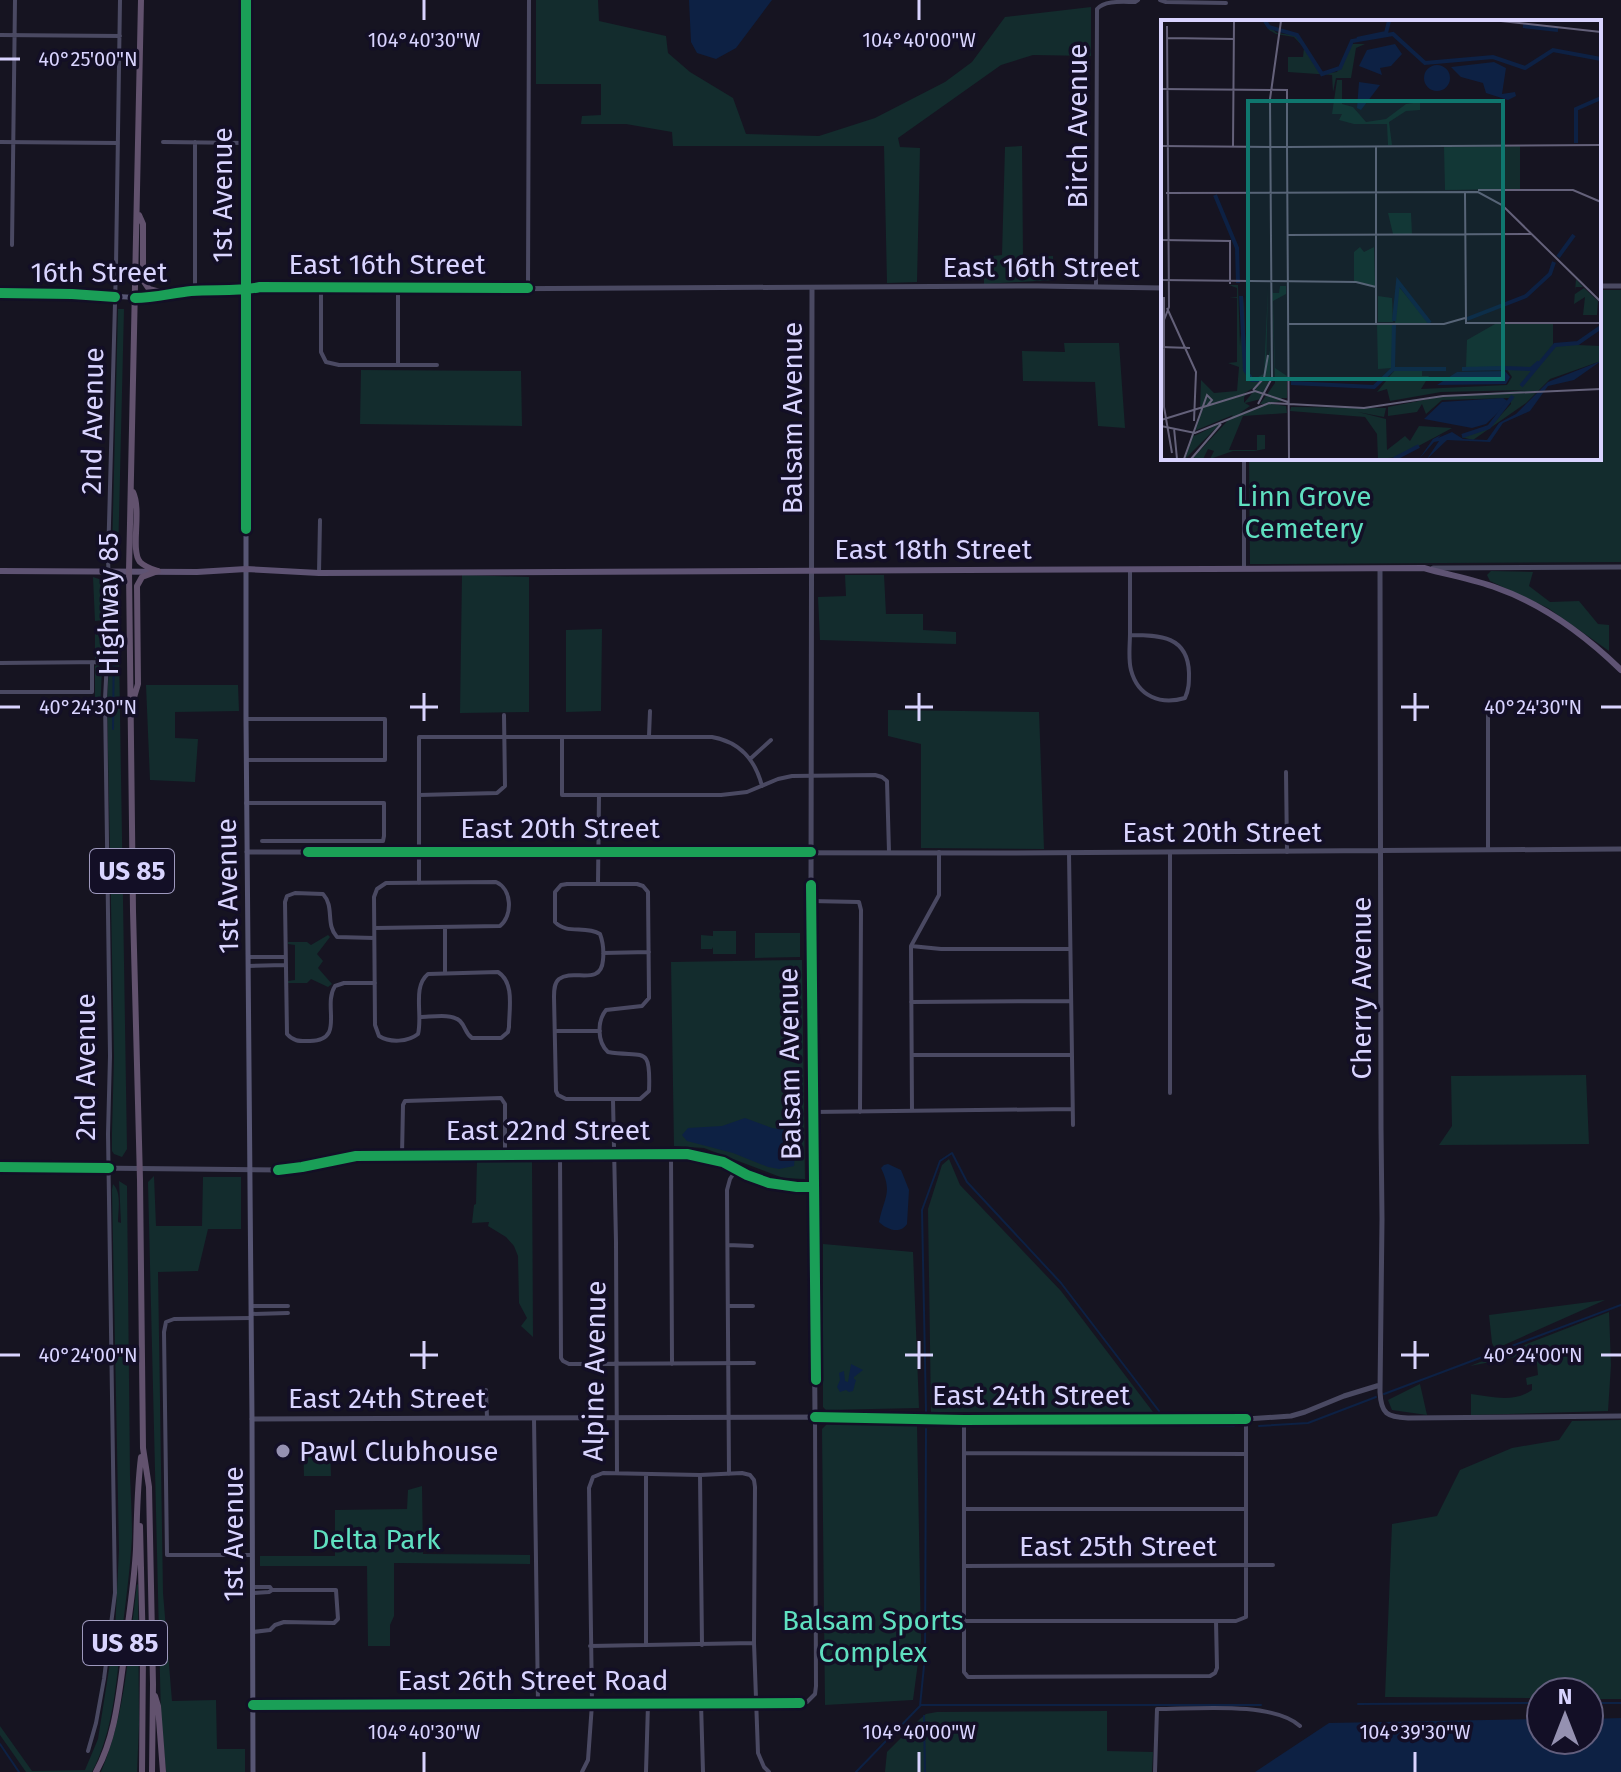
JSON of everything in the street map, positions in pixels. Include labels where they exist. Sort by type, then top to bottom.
[{"type":"highway","name":"Highway 85","points":[[141,0],[129,571],[143,1448],[149,1487],[153,1684]]},
{"type":"highway","points":[[137,211],[143,224],[143,280],[149,289],[167,294]]},
{"type":"highway","points":[[131,488],[137,501],[138,558],[144,566],[158,571]]},
{"type":"highway","points":[[130,711],[138,684],[137,586],[142,577],[158,571]]},
{"type":"highway","name":"Highway 85","points":[[96,1772],[110,1739],[120,1693],[133,1588],[137,1489],[143,1448]]},
{"type":"highway","points":[[137,1511],[143,1653],[142,1772]]},
{"type":"highway","points":[[153,1684],[158,1706],[163,1772]]},
{"type":"highway","name":"US 85","points":[[152,1772],[153,1684]]},
{"type":"main road","name":"16th Street","points":[[0,293],[135,298],[195,291],[246,290]]},
{"type":"main road","name":"1st Avenue","points":[[246,290],[246,803],[253,1772]]},
{"type":"main road","name":"East 18th Street","points":[[0,571],[209,572],[246,569],[319,573],[1424,568]]},
{"type":"main road","points":[[1424,568],[1499,588],[1545,610],[1585,637],[1621,670]]},
{"type":"street","points":[[12,245],[15,0]]},
{"type":"street","name":"2nd Avenue","points":[[88,1751],[103,1686],[115,1593],[105,699],[110,602],[108,571],[120,0]]},
{"type":"street","name":"1st Avenue","points":[[246,0],[246,290]]},
{"type":"street","points":[[528,288],[529,0]]},
{"type":"street","name":"Birch Avenue","points":[[1096,287],[1097,9],[1105,1],[1138,0]]},
{"type":"street","points":[[1160,0],[1226,3]]},
{"type":"street","points":[[0,35],[120,36]]},
{"type":"street","points":[[0,142],[118,143]]},
{"type":"street","points":[[163,142],[247,143]]},
{"type":"street","points":[[195,142],[195,291]]},
{"type":"street","name":"East 16th Street","points":[[246,290],[260,287],[1161,288]]},
{"type":"street","points":[[321,287],[321,352],[326,362],[339,365],[437,365]]},
{"type":"street","name":"Balsam Avenue","points":[[812,288],[811,901],[816,1686],[812,1699]]},
{"type":"street","points":[[398,289],[398,364]]},
{"type":"street","points":[[1244,460],[1244,569]]},
{"type":"street","points":[[319,573],[320,520]]},
{"type":"street","name":"East 18th Street","points":[[1424,568],[1621,567]]},
{"type":"street","name":"Cherry Avenue","points":[[1380,569],[1382,1408],[1388,1415],[1408,1418],[1621,1416]]},
{"type":"street","points":[[1130,570],[1130,635],[1130,658],[1131,673],[1154,699],[1170,702],[1185,698],[1189,688],[1189,662],[1180,645],[1154,635],[1130,635]]},
{"type":"street","points":[[0,692],[92,692],[92,662]]},
{"type":"street","points":[[0,663],[107,662]]},
{"type":"street","points":[[649,737],[650,711]]},
{"type":"street","points":[[419,795],[501,791],[505,786],[504,715]]},
{"type":"street","points":[[1488,716],[1488,850]]},
{"type":"street","points":[[246,719],[385,719],[385,760],[246,760]]},
{"type":"street","points":[[419,883],[419,737],[720,739],[741,748],[759,773],[762,786]]},
{"type":"street","points":[[562,737],[562,795],[721,795],[747,792],[792,776],[875,775],[887,781],[889,852]]},
{"type":"street","points":[[750,759],[771,740]]},
{"type":"street","points":[[1286,772],[1287,852]]},
{"type":"street","points":[[598,883],[599,795]]},
{"type":"street","points":[[246,803],[384,803],[383,841],[262,841]]},
{"type":"street","name":"East 20th Street","points":[[247,852],[1170,853],[1621,849]]},
{"type":"street","points":[[912,1111],[911,946],[939,895],[939,852]]},
{"type":"street","points":[[1069,853],[1073,1125]]},
{"type":"street","points":[[1170,853],[1170,1093]]},
{"type":"street","points":[[375,928],[502,925],[508,914],[506,888],[496,882],[386,883],[377,889],[374,897],[375,1025],[379,1036],[386,1040],[411,1039],[418,1034],[421,980],[428,974],[498,972],[504,975],[508,983],[509,1027],[508,1032],[499,1039],[475,1039],[466,1034],[461,1022],[455,1018],[420,1017]]},
{"type":"street","points":[[598,883],[637,884],[646,888],[649,895],[648,1000],[642,1006],[606,1010],[601,1018],[600,1031],[602,1046],[608,1052],[640,1054],[647,1059],[649,1091],[638,1099],[566,1099],[558,1095],[555,1088],[554,997],[557,980],[598,973],[603,965],[603,953],[602,936],[595,930],[559,927],[554,919],[554,896],[558,887],[567,884],[598,883]]},
{"type":"street","points":[[374,938],[337,937],[330,929],[330,905],[326,897],[315,893],[290,894],[285,902],[286,1030],[290,1037],[298,1041],[318,1041],[329,1034],[330,995],[335,986],[375,983]]},
{"type":"street","points":[[811,901],[859,902],[861,910],[860,1112]]},
{"type":"street","points":[[445,928],[445,972]]},
{"type":"street","points":[[911,946],[949,950],[1070,949]]},
{"type":"street","points":[[603,953],[649,952]]},
{"type":"street","points":[[248,957],[285,957]]},
{"type":"street","points":[[248,966],[285,965]]},
{"type":"street","points":[[911,1002],[1071,1001]]},
{"type":"street","points":[[554,1031],[600,1031]]},
{"type":"street","points":[[912,1055],[1071,1055]]},
{"type":"street","points":[[402,1155],[403,1105],[408,1100],[501,1098],[504,1100],[505,1154]]},
{"type":"street","name":"Alpine Avenue","points":[[582,1772],[588,1760],[592,1704],[590,1482],[597,1474],[617,1473],[613,1100]]},
{"type":"street","points":[[812,1112],[1072,1109]]},
{"type":"street","points":[[560,1154],[563,1361],[569,1364],[754,1363]]},
{"type":"street","points":[[671,1154],[672,1364]]},
{"type":"street","name":"East 22nd Street","points":[[0,1167],[293,1169],[356,1156],[687,1154],[709,1158],[769,1183],[814,1187]]},
{"type":"street","points":[[729,1474],[727,1190],[736,1170]]},
{"type":"street","points":[[728,1245],[752,1246]]},
{"type":"street","points":[[251,1306],[288,1306]]},
{"type":"street","points":[[728,1306],[753,1306]]},
{"type":"street","points":[[252,1555],[167,1555],[164,1329],[166,1322],[174,1319],[288,1313]]},
{"type":"street","name":"East 24th Street","points":[[252,1419],[1246,1419],[1291,1416],[1380,1385]]},
{"type":"street","points":[[486,1390],[487,1418]]},
{"type":"street","points":[[534,1418],[538,1704]]},
{"type":"street","points":[[964,1621],[1236,1621],[1246,1617],[1246,1419]]},
{"type":"street","points":[[964,1420],[964,1672],[968,1677],[1210,1676],[1217,1668],[1216,1621]]},
{"type":"street","points":[[965,1453],[1246,1454]]},
{"type":"street","points":[[617,1473],[747,1474],[753,1478],[758,1753],[769,1772]]},
{"type":"street","points":[[646,1474],[646,1645]]},
{"type":"street","points":[[700,1475],[702,1645]]},
{"type":"street","points":[[965,1509],[1246,1509]]},
{"type":"street","name":"East 25th Street","points":[[964,1566],[1273,1565]]},
{"type":"street","points":[[253,1590],[270,1587],[272,1590],[336,1590],[338,1619],[334,1623],[284,1622],[270,1630],[253,1632]]},
{"type":"street","points":[[590,1646],[754,1643]]},
{"type":"street","name":"East 26th Street Road","points":[[253,1705],[800,1703],[812,1699]]},
{"type":"street","points":[[701,1703],[703,1772]]},
{"type":"street","points":[[646,1772],[648,1704]]},
{"type":"street","points":[[1155,1772],[1157,1709],[1272,1712],[1292,1719],[1300,1726]]},
{"type":"green space","points":[[536,0],[598,0],[599,21],[666,36],[668,53],[690,72],[733,98],[746,134],[819,136],[875,118],[945,82],[972,62],[1005,17],[1091,7],[1091,56],[1033,55],[1001,65],[898,138],[900,147],[920,148],[917,282],[887,283],[884,146],[673,146],[672,132],[626,124],[581,124],[582,116],[601,115],[601,84],[536,84]]},
{"type":"green space","points":[[1022,146],[1023,257],[1053,256],[1054,280],[984,284],[984,257],[1002,255],[1005,147]]},
{"type":"green space","name":"Linn Grove Cemetery","points":[[1601,290],[1621,290],[1621,562],[1250,564],[1249,460],[1601,460]]},
{"type":"green space","points":[[118,309],[124,309],[116,559],[112,553]]},
{"type":"green space","points":[[1064,343],[1119,343],[1125,428],[1098,426],[1095,382],[1023,381],[1022,351],[1065,352]]},
{"type":"green space","points":[[361,370],[521,371],[522,426],[360,424]]},
{"type":"green space","points":[[1491,571],[1533,572],[1529,586],[1550,602],[1579,601],[1598,624],[1609,625],[1609,651],[1548,608],[1490,581],[1487,575]]},
{"type":"green space","points":[[462,575],[529,577],[529,712],[460,713]]},
{"type":"green space","points":[[845,575],[884,575],[886,614],[923,614],[923,630],[956,632],[956,644],[820,640],[818,597],[846,596]]},
{"type":"green space","points":[[93,577],[104,584],[104,620],[95,621]]},
{"type":"green space","points":[[115,582],[118,588],[127,1149],[122,1157],[112,1151],[114,1057],[107,699],[112,586]]},
{"type":"green space","points":[[99,628],[104,631],[105,646],[103,658],[95,659],[95,631]]},
{"type":"green space","points":[[602,629],[601,711],[566,712],[566,630]]},
{"type":"green space","points":[[95,666],[102,669],[100,712],[95,712]]},
{"type":"green space","points":[[146,685],[238,685],[239,711],[175,712],[175,738],[198,739],[195,782],[150,780]]},
{"type":"green space","points":[[888,710],[1039,712],[1044,849],[921,848],[921,744],[888,736]]},
{"type":"green space","points":[[713,931],[736,931],[736,954],[713,954],[713,947],[701,949],[701,935],[713,936]]},
{"type":"green space","points":[[755,933],[800,933],[800,957],[755,958]]},
{"type":"green space","points":[[328,935],[330,937],[317,954],[323,961],[318,968],[332,984],[328,987],[311,979],[307,983],[288,983],[295,980],[295,945],[288,942],[307,942],[311,945]]},
{"type":"green space","points":[[802,960],[805,1179],[783,1178],[704,1148],[674,1146],[671,962]]},
{"type":"green space","points":[[1586,1075],[1589,1144],[1439,1145],[1452,1126],[1451,1076]]},
{"type":"green space","points":[[949,1159],[960,1185],[1061,1291],[1153,1412],[931,1412],[928,1209],[942,1165]]},
{"type":"green space","points":[[477,1161],[532,1161],[533,1337],[521,1326],[527,1318],[519,1303],[518,1256],[514,1246],[488,1226],[489,1222],[472,1223],[476,1204]]},
{"type":"green space","points":[[154,1176],[156,1226],[202,1226],[203,1177],[241,1177],[241,1229],[208,1229],[198,1271],[158,1272],[163,1593],[172,1701],[216,1700],[217,1749],[245,1749],[245,1772],[166,1772],[161,1717],[148,1182]]},
{"type":"green space","points":[[119,1181],[127,1186],[132,1537],[115,1691],[105,1741],[92,1772],[26,1772],[0,1735],[0,1726],[32,1771],[85,1770],[98,1739],[115,1631],[119,1550],[112,1190],[113,1184],[118,1192],[118,1222],[121,1223]]},
{"type":"green space","points":[[823,1244],[913,1252],[919,1408],[826,1410],[823,1407]]},
{"type":"green space","points":[[1605,1300],[1495,1349],[1492,1343],[1489,1315]]},
{"type":"green space","points":[[1609,1312],[1611,1365],[1608,1411],[1471,1415],[1471,1394],[1518,1397],[1532,1390],[1532,1384],[1527,1385],[1526,1378],[1538,1375],[1536,1353],[1470,1366]]},
{"type":"green space","points":[[1420,1384],[1427,1415],[1392,1410],[1388,1400]]},
{"type":"green space","points":[[1621,1420],[1621,1699],[1605,1699],[1605,1676],[1525,1676],[1525,1698],[1385,1697],[1392,1524],[1437,1516],[1460,1470],[1512,1448],[1559,1440],[1572,1421]]},
{"type":"green space","name":"Balsam Sports Complex","points":[[827,1424],[917,1425],[921,1640],[913,1700],[825,1705],[822,1429]]},
{"type":"green space","points":[[315,1445],[330,1445],[331,1476],[304,1476],[305,1454]]},
{"type":"green space","name":"Delta Park","points":[[422,1486],[423,1554],[530,1555],[530,1564],[394,1563],[394,1616],[390,1625],[390,1646],[368,1646],[367,1566],[260,1566],[260,1556],[335,1556],[335,1510],[407,1509],[408,1490]]},
{"type":"green space","points":[[137,1584],[137,1772],[101,1772],[121,1703]]},
{"type":"green space","points":[[1107,1711],[1107,1751],[1153,1752],[1152,1772],[885,1772],[887,1752],[926,1714]]},
{"type":"water","points":[[689,0],[772,0],[736,48],[716,59],[697,53],[691,42]]},
{"type":"water","points":[[745,1118],[797,1134],[794,1166],[779,1169],[768,1167],[733,1153],[687,1141],[682,1135],[688,1128],[722,1126]]},
{"type":"water","points":[[888,1164],[901,1170],[909,1190],[907,1224],[897,1230],[879,1222],[887,1189],[881,1168]]},
{"type":"water","points":[[851,1364],[863,1370],[854,1377],[853,1391],[840,1392],[837,1387],[839,1373],[844,1371],[845,1381],[848,1382]]},
{"type":"water","points":[[1605,1718],[1621,1718],[1621,1772],[1255,1772],[1329,1723],[1525,1719],[1525,1756],[1605,1756]]},
{"type":"waterway","points":[[113,729],[114,637]]},
{"type":"waterway","points":[[926,1411],[922,1210],[940,1161],[952,1153],[967,1182],[1061,1283],[1159,1411]]},
{"type":"waterway","points":[[1384,1394],[1621,1305]]},
{"type":"waterway","points":[[1259,1426],[1308,1423],[1376,1397]]},
{"type":"waterway","points":[[1173,1425],[1234,1426]]},
{"type":"waterway","points":[[856,1772],[920,1706],[925,1656],[926,1429]]},
{"type":"waterway","points":[[1358,1704],[1525,1703]]},
{"type":"waterway","points":[[1605,1703],[1621,1703]]},
{"type":"waterway","points":[[921,1705],[1261,1705]]},
{"type":"waterway","points":[[924,1716],[925,1772]]},
{"type":"waterway","points":[[0,1744],[19,1772]]},
{"type":"cycle path","points":[[246,0],[246,529]]},
{"type":"cycle path","points":[[135,298],[260,287],[528,288]]},
{"type":"cycle path","points":[[0,293],[115,297]]},
{"type":"cycle path","points":[[308,852],[811,852]]},
{"type":"cycle path","points":[[811,885],[816,1380]]},
{"type":"cycle path","points":[[278,1170],[356,1156],[687,1154],[723,1162],[769,1183],[814,1187]]},
{"type":"cycle path","points":[[0,1167],[109,1168]]},
{"type":"cycle path","points":[[815,1417],[1246,1419]]},
{"type":"cycle path","points":[[253,1705],[800,1703]]},
{"type":"place","name":"Pawl Clubhouse","points":[[283,1451]]}]
